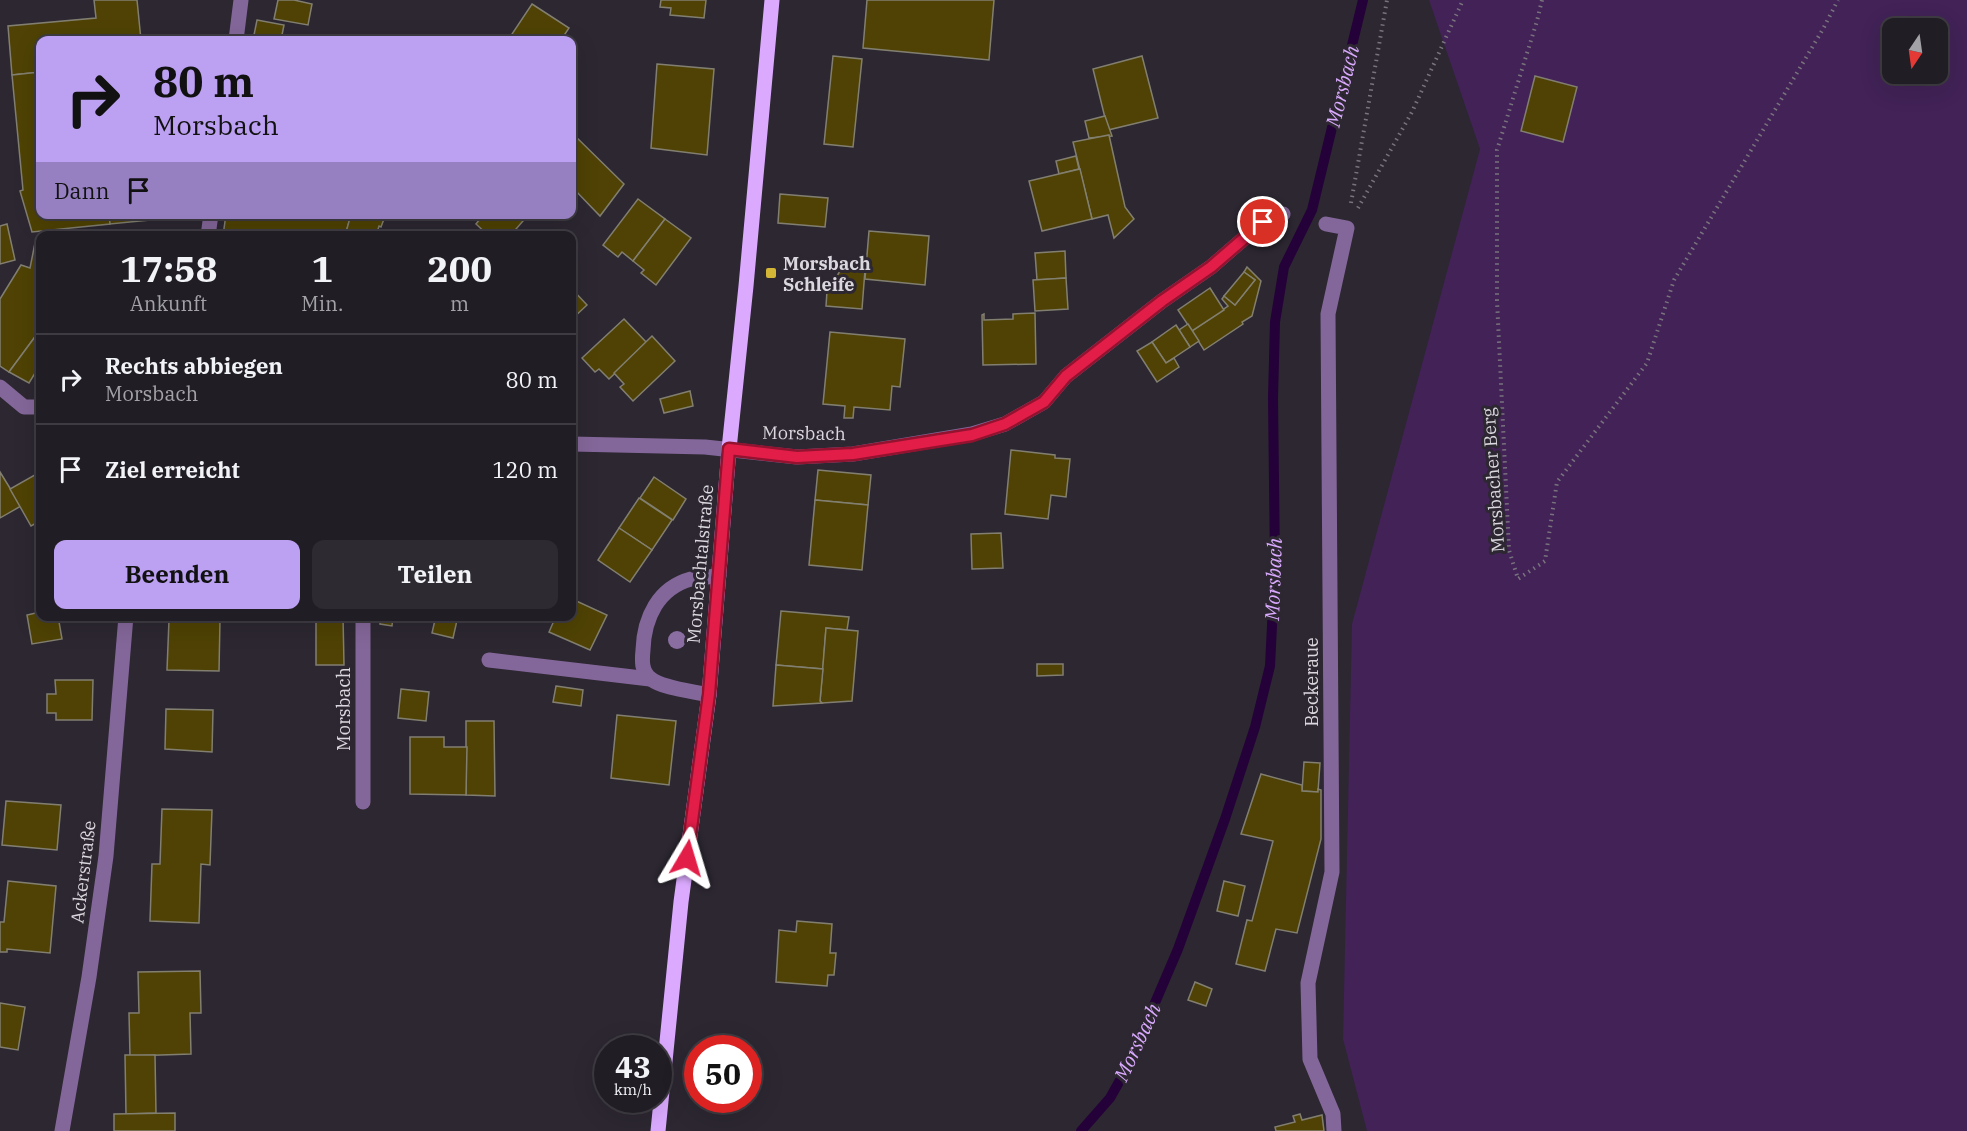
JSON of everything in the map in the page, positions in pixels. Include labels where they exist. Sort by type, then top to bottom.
[{"type":"main road","name":"Morsbachtalstraße","points":[[658,1131],[681,902],[709,694],[729,449],[772,0]]},
{"type":"street","points":[[236,36],[241,0]]},
{"type":"street","name":"Morsbach","points":[[576,444],[729,449],[797,457],[853,454],[972,435],[1005,424],[1044,402],[1066,376],[1162,301],[1211,267],[1263,222],[1283,214]]},
{"type":"street","points":[[1326,224],[1347,228]]},
{"type":"street","name":"Beckeraue","points":[[1334,1131],[1333,1114],[1310,1059],[1308,983],[1332,872],[1328,314],[1347,228]]},
{"type":"street","points":[[0,387],[24,407],[36,407]]},
{"type":"street","points":[[650,679],[642,666],[644,635],[650,612],[660,597],[670,589],[691,579],[719,576]]},
{"type":"street","name":"Ackerstraße","points":[[62,1131],[89,977],[106,856],[126,621]]},
{"type":"street","name":"Morsbach","points":[[363,621],[363,802]]},
{"type":"street","points":[[489,660],[650,679],[668,686],[709,694]]},
{"type":"path","points":[[1347,228],[1388,0]]},
{"type":"path","points":[[1347,228],[1412,112],[1463,0]]},
{"type":"path","name":"Morsbacher Berg","points":[[1542,0],[1497,150],[1497,300],[1508,538],[1509,550],[1518,579],[1545,561],[1557,482],[1647,363],[1674,280],[1838,0]]},
{"type":"shaded area","points":[[1429,0],[1967,0],[1967,1131],[1367,1131],[1343,1039],[1352,624],[1480,149]]},
{"type":"building","points":[[94,0],[137,0],[141,36],[36,36],[36,72],[12,75],[8,26],[96,18]]},
{"type":"building","points":[[278,0],[294,0],[312,4],[308,25],[274,19]]},
{"type":"building","points":[[661,0],[706,0],[704,18],[670,15],[671,8],[660,7]]},
{"type":"building","points":[[867,0],[994,0],[989,60],[863,48]]},
{"type":"building","points":[[532,4],[569,28],[564,36],[511,36]]},
{"type":"building","points":[[257,20],[284,25],[282,36],[254,36]]},
{"type":"building","points":[[833,56],[862,59],[853,147],[824,144]]},
{"type":"building","points":[[1142,56],[1158,118],[1108,130],[1093,69]]},
{"type":"building","points":[[657,64],[714,69],[707,155],[651,148]]},
{"type":"building","points":[[36,72],[36,219],[110,219],[110,224],[32,232],[20,191],[23,190],[12,75]]},
{"type":"building","points":[[1535,76],[1577,87],[1563,142],[1521,131]]},
{"type":"building","points":[[1105,116],[1112,136],[1089,138],[1085,121]]},
{"type":"building","points":[[1109,135],[1125,207],[1134,219],[1114,238],[1108,215],[1092,219],[1073,142]]},
{"type":"building","points":[[576,137],[624,184],[600,216],[576,191]]},
{"type":"building","points":[[1076,156],[1079,169],[1059,174],[1056,161]]},
{"type":"building","points":[[1080,169],[1092,219],[1042,231],[1029,181]]},
{"type":"building","points":[[780,194],[828,198],[825,227],[778,223]]},
{"type":"building","points":[[638,199],[665,219],[633,261],[622,252],[618,257],[603,245]]},
{"type":"building","points":[[110,219],[160,219],[110,224]]},
{"type":"building","points":[[225,219],[350,219],[346,231],[224,231]]},
{"type":"building","points":[[350,219],[384,219],[378,231],[346,231]]},
{"type":"building","points":[[480,219],[525,219],[514,231],[484,231],[476,224]]},
{"type":"building","points":[[665,219],[691,238],[656,285],[641,273],[644,270],[633,261]]},
{"type":"building","points":[[7,224],[15,260],[0,264],[0,226]]},
{"type":"building","points":[[869,231],[929,236],[925,285],[865,279]]},
{"type":"building","points":[[36,243],[36,335],[9,372],[0,366],[0,299],[21,265],[30,268]]},
{"type":"building","points":[[1065,251],[1066,278],[1037,280],[1035,253]]},
{"type":"building","points":[[1247,267],[1261,281],[1252,316],[1204,350],[1192,331],[1228,306],[1222,299],[1224,296],[1235,305],[1255,280],[1244,272]]},
{"type":"building","points":[[842,268],[865,270],[862,309],[826,306],[827,291]]},
{"type":"building","points":[[1244,272],[1255,280],[1235,305],[1224,296]]},
{"type":"building","points":[[1066,278],[1068,309],[1035,311],[1033,280]]},
{"type":"building","points":[[1210,288],[1224,310],[1192,331],[1178,310]]},
{"type":"building","points":[[576,293],[587,305],[576,315]]},
{"type":"building","points":[[1035,313],[1036,364],[983,365],[982,315],[984,314],[984,320],[1013,319],[1013,314]]},
{"type":"building","points":[[624,319],[647,343],[609,379],[599,369],[595,372],[582,358]]},
{"type":"building","points":[[1188,324],[1199,341],[1190,347],[1179,330]]},
{"type":"building","points":[[1176,325],[1190,347],[1166,363],[1152,342]]},
{"type":"building","points":[[830,332],[905,339],[900,387],[892,386],[890,410],[854,407],[853,418],[844,418],[845,406],[823,404]]},
{"type":"building","points":[[36,335],[36,372],[29,383],[9,372]]},
{"type":"building","points":[[652,336],[675,361],[633,401],[620,387],[624,384],[614,373]]},
{"type":"building","points":[[1152,342],[1166,363],[1174,358],[1179,367],[1157,382],[1137,351]]},
{"type":"building","points":[[690,391],[693,406],[664,413],[660,399]]},
{"type":"building","points":[[1011,450],[1070,459],[1066,497],[1051,495],[1048,519],[1005,514]]},
{"type":"building","points":[[818,470],[871,475],[868,505],[815,500]]},
{"type":"building","points":[[0,472],[21,506],[0,518]]},
{"type":"building","points":[[36,474],[36,523],[31,526],[10,489]]},
{"type":"building","points":[[654,477],[686,499],[673,520],[640,498]]},
{"type":"building","points":[[639,498],[672,520],[652,550],[619,528]]},
{"type":"building","points":[[815,500],[868,505],[862,570],[809,565]]},
{"type":"building","points":[[619,528],[652,550],[630,582],[598,560]]},
{"type":"building","points":[[1001,533],[1003,568],[972,569],[971,534]]},
{"type":"building","points":[[576,601],[607,615],[590,650],[549,632],[554,621],[576,621]]},
{"type":"building","points":[[781,611],[849,617],[847,630],[826,628],[823,669],[776,665]]},
{"type":"building","points":[[36,613],[36,621],[59,621],[62,639],[32,644],[27,615]]},
{"type":"building","points":[[169,621],[220,621],[219,671],[167,670]]},
{"type":"building","points":[[316,621],[343,621],[344,665],[316,665]]},
{"type":"building","points":[[380,621],[392,621],[392,626],[380,624]]},
{"type":"building","points":[[435,621],[457,621],[453,638],[432,633]]},
{"type":"building","points":[[826,628],[858,631],[852,701],[822,703],[820,701]]},
{"type":"building","points":[[1037,664],[1063,664],[1063,675],[1037,676]]},
{"type":"building","points":[[776,665],[823,669],[820,701],[822,703],[773,706]]},
{"type":"building","points":[[55,680],[93,680],[92,720],[56,720],[56,713],[47,713],[47,694],[56,694]]},
{"type":"building","points":[[556,686],[583,690],[581,706],[553,702]]},
{"type":"building","points":[[401,689],[429,692],[426,721],[398,718]]},
{"type":"building","points":[[166,709],[213,710],[212,752],[165,749]]},
{"type":"building","points":[[617,715],[676,721],[669,785],[611,778]]},
{"type":"building","points":[[466,721],[494,721],[495,796],[466,795]]},
{"type":"building","points":[[410,737],[444,737],[444,747],[467,747],[466,795],[410,794]]},
{"type":"building","points":[[1304,762],[1320,763],[1318,792],[1302,791]]},
{"type":"building","points":[[1261,774],[1302,785],[1302,791],[1318,792],[1318,789],[1321,790],[1321,839],[1297,933],[1276,929],[1265,971],[1236,964],[1247,920],[1252,921],[1273,841],[1241,834]]},
{"type":"building","points":[[6,801],[61,805],[57,850],[2,845]]},
{"type":"building","points":[[162,809],[212,810],[210,865],[201,864],[199,923],[150,921],[152,864],[160,864]]},
{"type":"building","points":[[8,881],[56,886],[50,953],[7,949],[7,952],[0,952],[0,922],[4,922]]},
{"type":"building","points":[[1224,881],[1245,886],[1238,916],[1217,911]]},
{"type":"building","points":[[797,921],[832,924],[830,953],[836,953],[834,975],[828,975],[827,986],[776,982],[779,930],[796,932]]},
{"type":"building","points":[[200,971],[201,1013],[190,1013],[191,1054],[130,1056],[129,1013],[139,1013],[138,972]]},
{"type":"building","points":[[1195,982],[1212,989],[1206,1006],[1188,1000]]},
{"type":"building","points":[[0,1003],[25,1007],[18,1050],[0,1047]]},
{"type":"building","points":[[125,1055],[155,1055],[156,1113],[126,1114]]},
{"type":"building","points":[[175,1113],[175,1131],[114,1131],[114,1114]]},
{"type":"building","points":[[1300,1114],[1302,1120],[1322,1115],[1324,1131],[1276,1131],[1275,1127],[1295,1122],[1293,1116]]},
{"type":"waterway","name":"Morsbach","points":[[1081,1131],[1110,1098],[1128,1066],[1178,949],[1225,819],[1255,727],[1270,666],[1275,565],[1273,398],[1275,322],[1284,267],[1312,210],[1363,0]]},
{"type":"place","name":"Morsbach Schleife","points":[[771,273]]},
{"type":"route","points":[[687,858],[709,694],[729,449],[797,457],[853,454],[972,435],[1005,424],[1044,402],[1066,376],[1162,301],[1211,267],[1263,222]]}]
